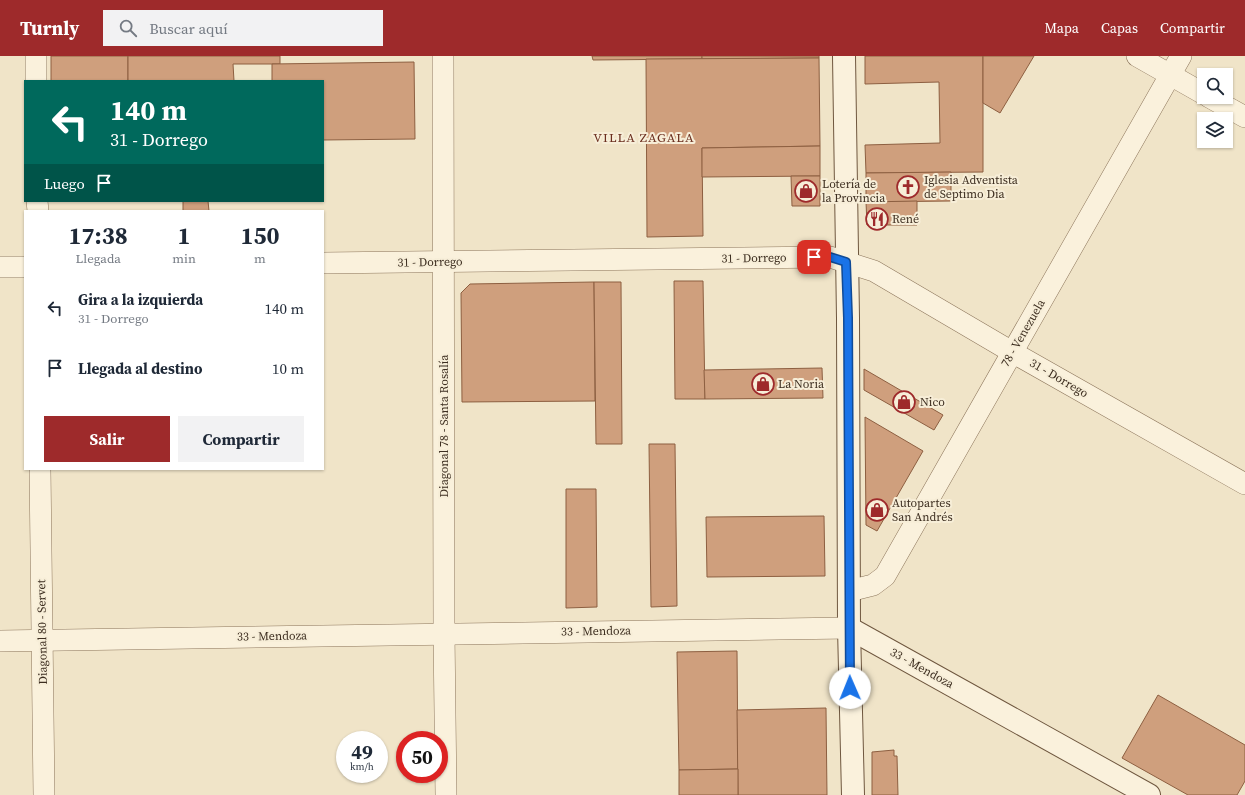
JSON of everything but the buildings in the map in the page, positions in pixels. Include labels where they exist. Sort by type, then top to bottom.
[{"type":"main road","points":[[844,56],[848,326],[849,628],[853,795]]},
{"type":"main road","name":"33 - Mendoza","points":[[849,628],[1149,795]]},
{"type":"street","points":[[36,56],[36,80]]},
{"type":"street","name":"Diagonal 78 - Santa Rosalía","points":[[443,56],[444,633],[446,795]]},
{"type":"street","points":[[1137,56],[1197,90]]},
{"type":"street","name":"78 - Venezuela","points":[[849,590],[873,585],[885,576],[1181,56]]},
{"type":"street","points":[[1222,104],[1245,117]]},
{"type":"street","name":"31 - Dorrego","points":[[324,263],[830,257],[874,271],[1012,352],[1245,484]]},
{"type":"street","points":[[0,267],[24,267]]},
{"type":"street","name":"Diagonal 80 - Servet","points":[[40,470],[44,795]]},
{"type":"street","name":"33 - Mendoza","points":[[0,641],[444,633],[849,628]]},
{"type":"place","name":"Iglesia Adventista de Septimo Dia","points":[[908,187]]},
{"type":"place","name":"Lotería de la Provincia","points":[[806,191]]},
{"type":"place","name":"René","points":[[877,219]]},
{"type":"place","name":"La Noria","points":[[763,384]]},
{"type":"place","name":"Nico","points":[[904,402]]},
{"type":"place","name":"Autopartes San Andrés","points":[[877,510]]},
{"type":"district","name":"VILLA ZAGALA","points":[[644,137]]},
{"type":"route","points":[[814,257],[830,257],[846,262],[848,318],[850,688]]}]
